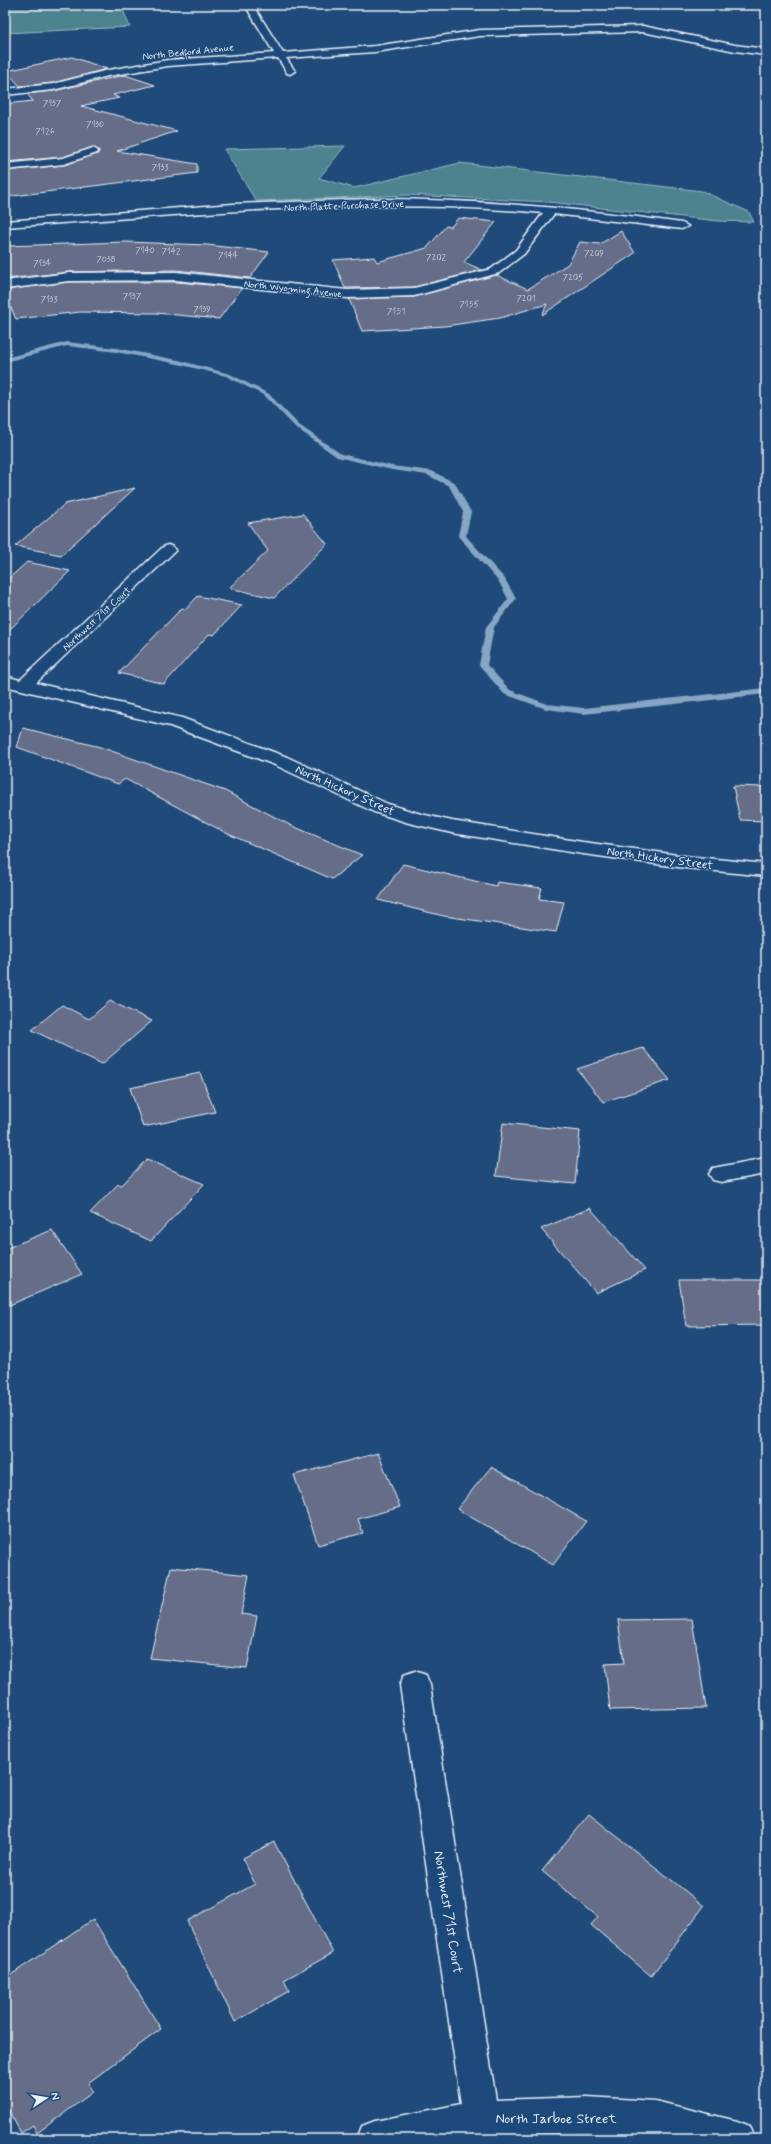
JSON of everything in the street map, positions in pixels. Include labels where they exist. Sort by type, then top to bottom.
[{"type":"street","points":[[249,5],[290,72]]},
{"type":"street","name":"North Bedford Avenue","points":[[5,92],[53,87],[108,73],[168,63],[375,49],[480,33],[626,28],[660,31],[746,51],[766,52]]},
{"type":"street","points":[[5,167],[64,161],[93,151]]},
{"type":"street","name":"North Platte Purchase Drive","points":[[5,224],[261,207],[369,202],[465,204],[551,210],[613,216],[682,226]]},
{"type":"street","name":"North Wyoming Avenue","points":[[5,285],[70,277],[176,276],[347,294],[414,292],[495,271],[520,252],[551,210]]},
{"type":"street","name":"Northwest 71st Court","points":[[23,686],[168,550]]},
{"type":"street","name":"North Hickory Street","points":[[5,681],[176,722],[281,761],[381,808],[416,819],[583,848],[685,862],[766,870]]},
{"type":"street","points":[[721,1174],[766,1166]]},
{"type":"street","name":"Northwest 71st Court","points":[[415,1685],[482,2129]]},
{"type":"street","name":"North Jarboe Street","points":[[375,2139],[482,2129],[587,2115],[655,2120],[737,2139]]},
{"type":"green space","points":[[5,5],[121,5],[130,27],[5,33]]},
{"type":"green space","points":[[345,146],[319,178],[354,188],[460,163],[702,191],[749,212],[754,222],[718,221],[548,202],[409,195],[256,201],[224,149]]},
{"type":"building","points":[[72,57],[107,69],[53,83],[20,86],[6,71]]},
{"type":"building","points":[[125,75],[155,85],[113,95],[119,98],[81,106],[177,131],[117,151],[197,164],[197,173],[5,197],[5,171],[64,165],[97,154],[99,151],[93,147],[63,157],[5,162],[5,104],[33,101],[27,94],[53,91]]},
{"type":"building","points":[[458,218],[496,222],[464,262],[482,270],[414,287],[345,288],[333,260],[374,257],[377,262],[427,248],[446,226],[451,227]]},
{"type":"building","points":[[621,231],[635,253],[542,315],[547,304],[500,318],[445,326],[362,331],[349,299],[414,297],[496,275],[528,289],[568,264],[580,242],[600,244]]},
{"type":"building","points":[[126,242],[207,245],[269,252],[250,278],[176,270],[69,272],[5,279],[5,246]]},
{"type":"building","points":[[69,282],[176,282],[242,288],[219,319],[156,313],[80,312],[16,319],[5,294],[5,290]]},
{"type":"building","points":[[135,488],[61,555],[15,546],[65,504]]},
{"type":"building","points":[[303,514],[327,544],[274,598],[229,588],[268,551],[248,523]]},
{"type":"building","points":[[27,562],[70,571],[5,634],[5,582]]},
{"type":"building","points":[[198,596],[242,605],[214,635],[209,634],[164,684],[119,673],[182,608],[186,609]]},
{"type":"building","points":[[23,728],[100,747],[225,791],[290,825],[362,855],[332,879],[226,833],[125,779],[118,784],[17,747]]},
{"type":"building","points":[[733,786],[766,787],[766,821],[740,820]]},
{"type":"building","points":[[403,864],[496,886],[497,882],[542,888],[539,899],[564,902],[556,932],[444,916],[378,900]]},
{"type":"building","points":[[110,1001],[152,1021],[102,1064],[32,1030],[62,1005],[89,1019]]},
{"type":"building","points":[[643,1048],[670,1080],[603,1102],[577,1069]]},
{"type":"building","points":[[200,1073],[215,1112],[143,1127],[130,1088]]},
{"type":"building","points":[[503,1123],[580,1131],[575,1184],[496,1176]]},
{"type":"building","points":[[147,1159],[204,1184],[151,1241],[90,1213],[118,1184],[122,1185]]},
{"type":"building","points":[[590,1208],[645,1270],[596,1293],[541,1229]]},
{"type":"building","points":[[52,1230],[82,1274],[5,1307],[5,1249]]},
{"type":"building","points":[[679,1280],[766,1280],[766,1325],[686,1326]]},
{"type":"building","points":[[378,1453],[400,1507],[358,1519],[363,1533],[318,1545],[294,1475]]},
{"type":"building","points":[[491,1467],[586,1521],[553,1565],[457,1509]]},
{"type":"building","points":[[171,1567],[249,1575],[241,1614],[257,1616],[247,1668],[150,1658]]},
{"type":"building","points":[[692,1619],[706,1708],[610,1710],[605,1664],[624,1663],[618,1620]]},
{"type":"building","points":[[589,1814],[704,1906],[651,1976],[591,1925],[598,1917],[542,1871]]},
{"type":"building","points":[[274,1842],[333,1953],[284,1980],[289,1991],[235,2022],[187,1921],[255,1884],[243,1858]]},
{"type":"building","points":[[93,1919],[161,2029],[88,2083],[93,2092],[37,2133],[33,2125],[21,2133],[5,2104],[5,1979]]},
{"type":"waterway","points":[[5,360],[23,354],[67,344],[116,350],[178,362],[228,375],[267,395],[297,426],[339,456],[392,468],[429,473],[452,485],[467,512],[462,536],[502,581],[512,599],[490,627],[483,665],[507,692],[546,706],[584,711],[766,691]]}]
